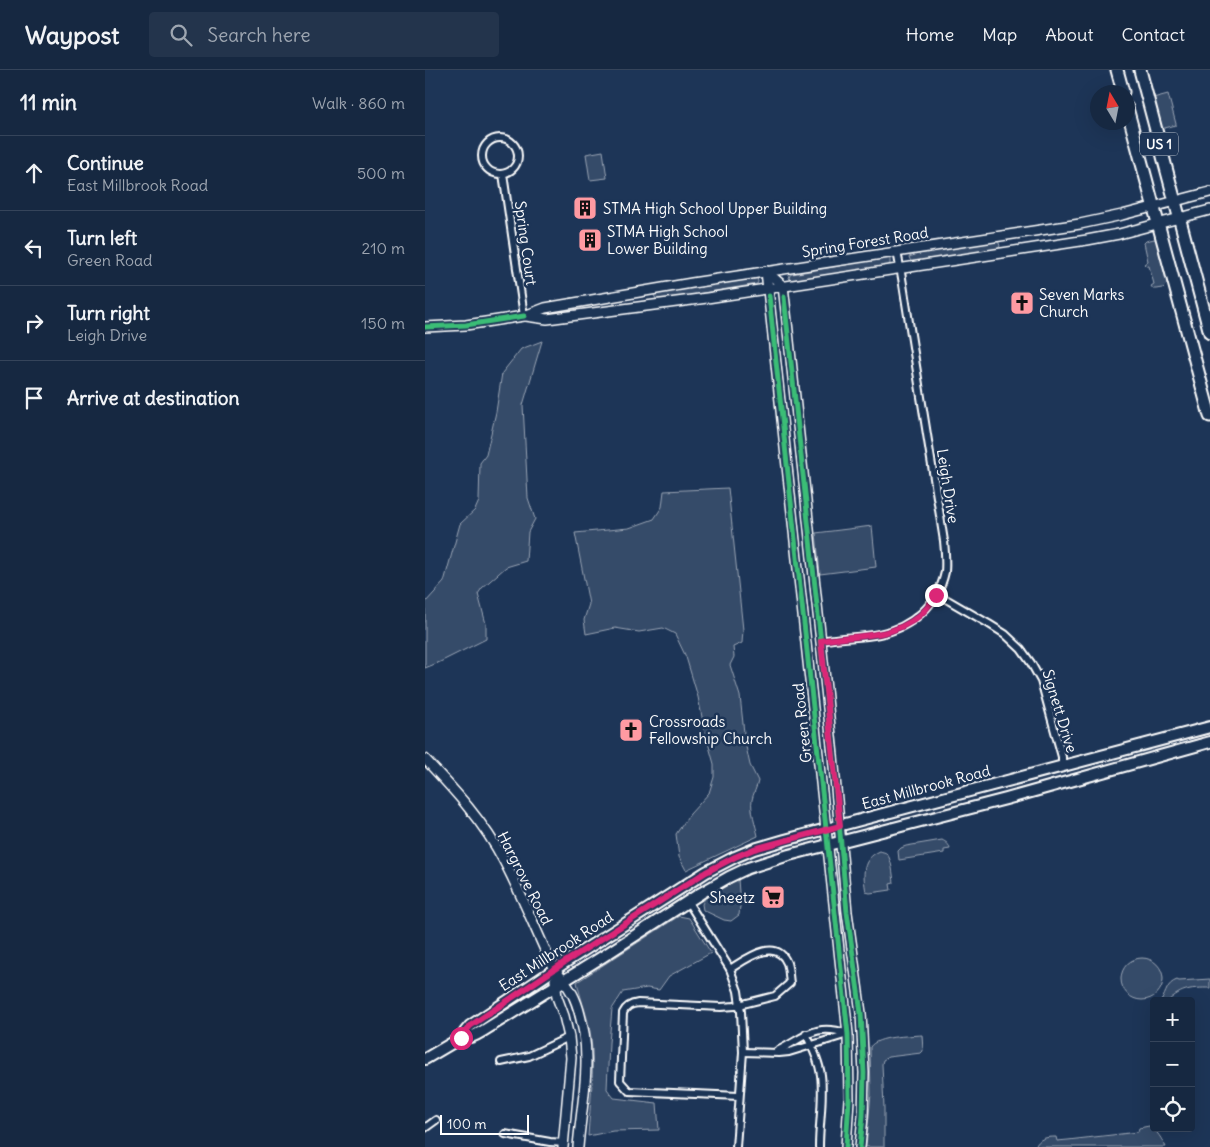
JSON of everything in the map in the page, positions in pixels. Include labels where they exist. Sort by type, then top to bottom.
[{"type":"highway","points":[[1117,70],[1121,85]]},
{"type":"highway","name":"US 1","points":[[1139,70],[1210,333]]},
{"type":"highway","name":"US 1","points":[[1133,130],[1210,416]]},
{"type":"main road","name":"East Millbrook Road","points":[[465,1036],[465,1032],[470,1026],[677,890],[725,862],[765,846],[826,829],[1210,727]]},
{"type":"main road","name":"East Millbrook Road","points":[[425,1059],[465,1036],[476,1035],[560,984],[719,882],[748,868],[789,855],[1006,799],[1210,742]]},
{"type":"main road","points":[[1067,782],[1075,769],[1091,759]]},
{"type":"main road","points":[[1006,799],[1025,787],[1053,779],[1058,775],[1062,766]]},
{"type":"street","points":[[504,138],[510,141],[517,150],[517,162],[514,168],[503,174],[492,173],[487,170],[481,159],[483,148],[492,139],[504,138]]},
{"type":"street","name":"Spring Court","points":[[503,174],[524,316]]},
{"type":"street","name":"Spring Forest Road","points":[[425,327],[466,325],[524,316],[545,308],[692,283],[1101,220],[1210,192]]},
{"type":"street","name":"Spring Forest Road","points":[[524,316],[547,319],[707,298],[1007,252],[1108,236],[1210,210]]},
{"type":"street","points":[[1005,235],[1007,252]]},
{"type":"street","name":"Leigh Drive","points":[[821,641],[879,634],[903,626],[918,617],[927,608],[936,595],[944,573],[946,561],[944,541],[897,252]]},
{"type":"street","points":[[766,271],[783,286]]},
{"type":"street","name":"Green Road","points":[[766,271],[848,1034],[849,1100],[845,1147]]},
{"type":"street","name":"Green Road","points":[[783,286],[840,826],[847,912],[861,1013],[864,1052],[864,1095],[860,1147]]},
{"type":"street","points":[[786,452],[801,451]]},
{"type":"street","points":[[791,498],[806,496]]},
{"type":"street","name":"Signett Drive","points":[[936,595],[1005,634],[1026,655],[1041,681],[1062,757],[1062,766]]},
{"type":"street","points":[[806,644],[821,641]]},
{"type":"street","name":"Hargrove Road","points":[[425,759],[476,816],[504,860],[560,984],[557,997],[569,1037],[571,1064],[563,1145]]},
{"type":"street","points":[[688,902],[730,969],[738,990],[743,1052],[736,1147]]},
{"type":"street","points":[[835,913],[847,912]]},
{"type":"street","points":[[730,969],[767,950],[779,953],[787,963],[790,983],[775,996],[740,1005],[721,1007],[630,1004],[623,1013],[619,1081],[629,1091],[739,1096]]},
{"type":"street","name":"Hargrove Road","points":[[560,984],[570,989],[575,1000],[586,1053],[578,1147]]},
{"type":"street","points":[[773,1053],[787,1047],[806,1034],[821,1029],[848,1034]]},
{"type":"street","points":[[806,1034],[821,1074],[822,1096],[819,1147]]},
{"type":"street","points":[[743,1052],[789,1052],[848,1034],[862,1034]]},
{"type":"street","points":[[501,1062],[529,1056],[569,1037]]},
{"type":"street","points":[[569,1086],[584,1087]]},
{"type":"street","points":[[425,1128],[436,1120]]},
{"type":"street","points":[[505,1134],[563,1145]]},
{"type":"shaded area","points":[[1168,94],[1176,125],[1161,129],[1153,98]]},
{"type":"shaded area","points":[[603,151],[607,178],[590,180],[586,154]]},
{"type":"shaded area","points":[[998,240],[1000,246],[998,249],[911,262],[909,257],[918,254]]},
{"type":"shaded area","points":[[1156,240],[1167,279],[1167,284],[1163,288],[1157,289],[1153,289],[1151,286],[1154,284],[1149,266],[1144,264],[1148,261],[1144,243]]},
{"type":"shaded area","points":[[890,258],[890,264],[887,266],[791,280],[789,278],[792,274]]},
{"type":"shaded area","points":[[757,277],[757,284],[667,299],[656,299],[654,295],[656,292]]},
{"type":"shaded area","points":[[542,341],[523,405],[528,498],[535,519],[528,532],[526,561],[506,567],[482,588],[478,594],[486,624],[486,639],[425,668],[425,603],[444,582],[460,524],[475,510],[479,501],[480,463],[486,455],[496,412],[502,373],[521,349]]},
{"type":"shaded area","points":[[728,488],[743,630],[742,643],[733,647],[734,657],[730,665],[740,696],[745,742],[750,765],[758,781],[753,798],[752,813],[758,836],[686,870],[679,857],[676,834],[690,814],[709,793],[714,777],[714,764],[686,657],[675,634],[663,628],[639,632],[615,628],[586,634],[584,620],[589,604],[575,533],[629,528],[654,519],[662,507],[664,491]]},
{"type":"shaded area","points":[[872,526],[876,567],[820,574],[816,533]]},
{"type":"shaded area","points":[[942,840],[947,843],[950,849],[944,850],[944,853],[899,860],[898,851],[901,848]]},
{"type":"shaded area","points":[[880,851],[886,853],[889,857],[894,883],[890,884],[891,890],[866,892],[864,874],[866,863],[869,858]]},
{"type":"shaded area","points":[[738,879],[739,915],[731,921],[724,920],[703,910],[702,904],[705,898]]},
{"type":"shaded area","points":[[679,916],[689,918],[711,953],[669,976],[659,990],[647,988],[623,992],[612,1009],[607,1089],[614,1098],[657,1103],[659,1130],[613,1131],[588,1136],[592,1050],[589,1024],[577,982]]},
{"type":"shaded area","points":[[1138,958],[1154,961],[1160,967],[1163,975],[1160,991],[1154,997],[1146,1000],[1130,997],[1124,991],[1121,983],[1124,967],[1130,961]]},
{"type":"shaded area","points":[[1210,979],[1210,988],[1187,990],[1173,997],[1163,997],[1169,986],[1177,980]]},
{"type":"shaded area","points":[[922,1035],[923,1051],[921,1053],[888,1057],[883,1060],[884,1147],[866,1147],[871,1094],[870,1047],[874,1043],[886,1039]]},
{"type":"shaded area","points":[[1150,1127],[1150,1132],[1156,1132],[1166,1147],[1035,1147],[1041,1140],[1046,1138],[1056,1137],[1057,1141],[1138,1132],[1139,1128]]},
{"type":"cycle path","points":[[769,296],[848,1034],[849,1099],[846,1147]]},
{"type":"cycle path","points":[[784,297],[833,755],[847,912],[861,1013],[864,1073],[860,1147]]},
{"type":"cycle path","points":[[425,327],[466,325],[524,316]]},
{"type":"place","name":"STMA High School Upper Building","points":[[585,208]]},
{"type":"place","name":"STMA High School Lower Building","points":[[590,240]]},
{"type":"place","name":"Seven Marks Church","points":[[1022,303]]},
{"type":"place","name":"Crossroads Fellowship Church","points":[[631,730]]},
{"type":"place","name":"Sheetz","points":[[773,897]]},
{"type":"route","points":[[461,1038],[465,1036],[465,1032],[470,1026],[565,962],[706,872],[754,849],[840,826],[821,641],[860,637],[893,630],[918,617],[936,595]]}]
